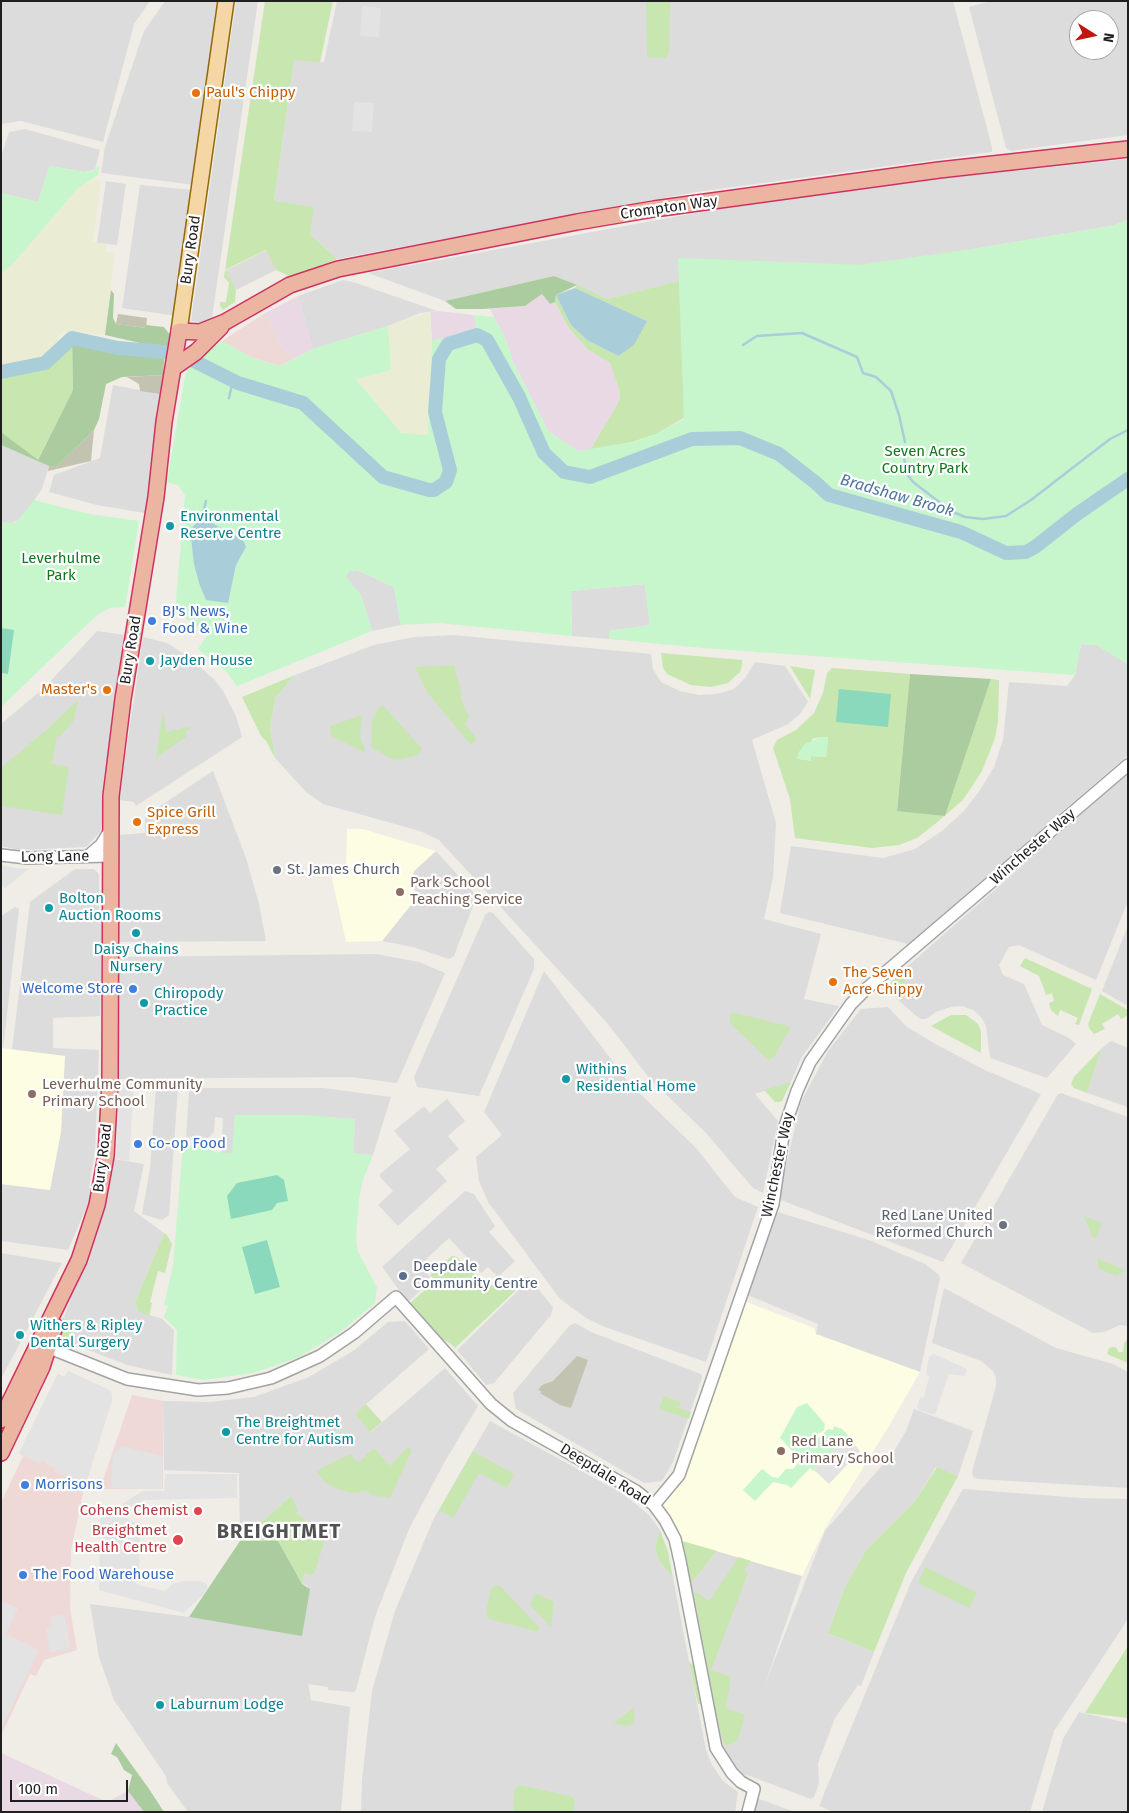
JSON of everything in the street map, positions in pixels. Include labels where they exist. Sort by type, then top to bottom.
[{"type":"highway","name":"Crompton Way","points":[[178,337],[197,333],[225,322],[290,285],[338,269],[577,222],[654,209],[939,170],[1128,149]]},
{"type":"highway","name":"Crompton Way","points":[[173,368],[213,337],[225,322]]},
{"type":"highway","points":[[178,337],[204,343]]},
{"type":"highway","name":"Bury Road","points":[[1,1420],[44,1343],[91,1227],[106,1156],[110,1082],[109,832],[118,734],[156,497],[178,337]]},
{"type":"highway","name":"Bury Road","points":[[1,1453],[42,1367],[44,1343]]},
{"type":"main road","name":"Bury Road","points":[[178,337],[226,1]]},
{"type":"street","name":"Winchester Way","points":[[654,1505],[679,1475],[773,1204],[784,1129],[797,1091],[810,1062],[851,1004],[866,989],[1128,765]]},
{"type":"street","points":[[88,856],[101,845],[109,832]]},
{"type":"street","name":"Long Lane","points":[[1,855],[27,858],[109,856]]},
{"type":"street","name":"Deepdale Road","points":[[91,1366],[127,1379],[171,1388],[198,1390],[250,1384],[271,1378],[320,1356],[354,1333],[396,1297],[490,1404],[512,1421],[636,1491],[654,1505],[666,1520],[675,1539],[716,1748],[732,1773],[741,1782],[754,1789],[748,1812]]},
{"type":"street","points":[[44,1343],[91,1366]]},
{"type":"street","points":[[42,1367],[53,1361],[65,1360],[91,1366]]},
{"type":"shaded area","points":[[1,1],[150,1],[134,24],[103,142],[21,121],[1,124]]},
{"type":"shaded area","points":[[165,1],[220,1],[195,185],[101,173],[105,147],[144,31]]},
{"type":"shaded area","points":[[236,1],[258,1],[212,318],[207,323],[191,321]]},
{"type":"shaded area","points":[[337,1],[953,1],[992,152],[696,192],[337,259],[274,201],[294,59],[324,62]]},
{"type":"shaded area","points":[[991,1],[1128,1],[1128,135],[1011,151],[1006,148],[969,7]]},
{"type":"shaded area","points":[[362,6],[381,8],[379,37],[360,36]]},
{"type":"shaded area","points":[[354,102],[374,103],[372,132],[352,131]]},
{"type":"shaded area","points":[[25,129],[100,150],[95,169],[85,172],[50,166],[38,202],[1,193],[1,157],[9,132]]},
{"type":"shaded area","points":[[1128,159],[1128,220],[1112,226],[973,249],[859,265],[678,258],[680,281],[607,299],[554,276],[445,301],[368,273],[745,204],[850,188]]},
{"type":"shaded area","points":[[93,178],[101,182],[93,242],[107,244],[106,252],[115,253],[105,335],[64,331],[59,335],[55,347],[48,353],[22,364],[1,367],[1,273],[12,265],[78,188]]},
{"type":"shaded area","points":[[106,181],[126,184],[117,245],[97,243]]},
{"type":"shaded area","points":[[140,185],[194,190],[177,316],[122,308]]},
{"type":"shaded area","points":[[267,250],[276,270],[236,290],[225,271]]},
{"type":"shaded area","points":[[343,280],[437,311],[420,313],[388,326],[313,349],[298,296]]},
{"type":"shaded area","points":[[542,294],[550,304],[555,302],[568,327],[587,349],[610,363],[619,389],[620,397],[616,407],[590,450],[577,451],[548,431],[513,362],[506,340],[490,309],[525,306]]},
{"type":"shaded area","points":[[298,296],[313,349],[295,358],[283,349],[265,313]]},
{"type":"shaded area","points":[[430,312],[474,315],[477,330],[432,341]]},
{"type":"shaded area","points":[[430,312],[432,341],[428,435],[401,433],[356,379],[391,369],[388,326]]},
{"type":"shaded area","points":[[265,313],[283,349],[295,358],[280,366],[253,358],[222,341]]},
{"type":"shaded area","points":[[118,314],[147,318],[146,328],[116,324]]},
{"type":"shaded area","points":[[163,375],[160,394],[140,391],[139,384],[127,377]]},
{"type":"shaded area","points":[[113,385],[160,394],[145,513],[97,505],[49,492],[54,475],[100,458]]},
{"type":"shaded area","points":[[94,430],[91,461],[48,471],[49,466],[56,467]]},
{"type":"shaded area","points":[[1,445],[49,466],[42,489],[21,519],[9,524],[1,522]]},
{"type":"shaded area","points":[[357,570],[394,587],[401,625],[372,631],[361,595],[346,578],[346,574],[349,571]]},
{"type":"shaded area","points":[[645,584],[650,625],[609,631],[609,639],[572,636],[571,591]]},
{"type":"shaded area","points":[[97,631],[125,635],[110,735],[101,831],[86,847],[20,850],[1,846],[1,724],[46,686]]},
{"type":"shaded area","points":[[453,635],[651,654],[653,669],[661,682],[680,691],[699,695],[717,694],[734,689],[745,678],[755,662],[785,666],[808,702],[799,715],[788,724],[752,740],[776,823],[773,878],[764,919],[821,934],[804,999],[839,1006],[801,1058],[791,1082],[755,1094],[778,1121],[763,1193],[753,1188],[706,1133],[650,1079],[608,1024],[439,840],[420,831],[323,804],[306,792],[275,758],[270,727],[276,697],[295,675],[374,645],[414,637]]},
{"type":"shaded area","points":[[143,637],[167,643],[187,656],[214,679],[223,691],[236,716],[242,737],[136,806],[134,802],[119,800]]},
{"type":"shaded area","points":[[1081,644],[1097,645],[1128,664],[1128,755],[908,944],[780,913],[791,846],[883,858],[915,849],[942,831],[964,811],[994,767],[1003,740],[1009,682],[1067,686],[1075,675]]},
{"type":"shaded area","points":[[213,771],[246,858],[259,904],[266,941],[116,942],[119,835],[145,833],[145,816]]},
{"type":"shaded area","points":[[1128,773],[1128,901],[1096,980],[1019,945],[1009,947],[999,965],[1003,975],[1024,984],[1042,1025],[1069,1038],[1076,1044],[1047,1078],[990,1058],[986,1026],[981,1017],[973,1010],[962,1006],[951,1007],[936,1012],[926,1019],[920,1019],[898,1000],[905,977],[901,972]]},
{"type":"shaded area","points":[[347,829],[363,829],[436,851],[414,871],[409,884],[419,895],[382,941],[346,942],[329,865],[346,865]]},
{"type":"shaded area","points":[[436,851],[475,894],[476,898],[454,956],[449,959],[413,947],[382,941],[419,895],[409,884],[414,871]]},
{"type":"shaded area","points":[[1,865],[29,869],[5,888],[1,885]]},
{"type":"shaded area","points":[[75,869],[94,869],[99,874],[99,913],[103,913],[100,1016],[53,1018],[53,1048],[99,1050],[95,1150],[89,1188],[92,1189],[87,1206],[68,1250],[1,1241],[1,1184],[50,1190],[65,1056],[12,1050],[30,902]]},
{"type":"shaded area","points":[[15,907],[19,909],[3,1049],[1,916]]},
{"type":"shaded area","points":[[489,912],[493,913],[534,959],[534,969],[479,1096],[417,1087],[414,1077],[485,915]]},
{"type":"shaded area","points":[[1128,928],[1128,1006],[1102,991]]},
{"type":"shaded area","points":[[376,954],[419,962],[445,973],[397,1083],[351,1077],[112,1079],[113,957]]},
{"type":"shaded area","points":[[544,971],[629,1083],[696,1148],[735,1197],[758,1207],[706,1362],[602,1326],[586,1318],[560,1299],[488,1202],[479,1181],[476,1157],[502,1135],[484,1112]]},
{"type":"shaded area","points":[[888,1007],[907,1027],[939,1046],[985,1070],[1041,1094],[943,1262],[778,1199],[801,1102],[828,1051],[861,1009]]},
{"type":"shaded area","points":[[1111,1041],[1128,1048],[1128,1107],[1087,1093],[1102,1048]]},
{"type":"shaded area","name":"Leverhulme Community Primary School","points":[[1,1048],[65,1056],[61,1132],[50,1190],[1,1184]]},
{"type":"shaded area","points":[[119,1084],[134,1084],[129,1161],[116,1159]]},
{"type":"shaded area","points":[[156,1087],[178,1087],[169,1215],[162,1220],[142,1214],[150,1168]]},
{"type":"shaded area","points":[[192,1088],[324,1088],[391,1097],[373,1155],[353,1154],[355,1119],[232,1153],[221,1153],[223,1118],[215,1117],[214,1132],[208,1138],[186,1137],[189,1091]]},
{"type":"shaded area","points":[[1061,1093],[1128,1117],[1128,1326],[1120,1325],[1104,1332],[1093,1333],[961,1263],[1058,1094]]},
{"type":"shaded area","points":[[447,1099],[465,1121],[448,1136],[459,1149],[436,1169],[447,1181],[398,1226],[378,1205],[393,1191],[380,1177],[380,1174],[410,1149],[394,1131],[424,1106],[430,1113]]},
{"type":"shaded area","points":[[113,1159],[144,1164],[134,1211],[164,1233],[135,1302],[138,1311],[162,1319],[174,1330],[172,1375],[127,1365],[68,1342],[77,1324],[64,1317],[100,1222]]},
{"type":"shaded area","points":[[465,1191],[474,1194],[495,1226],[489,1232],[515,1261],[498,1277],[488,1267],[481,1273],[449,1238],[420,1265],[432,1280],[408,1302],[382,1267]]},
{"type":"shaded area","points":[[771,1210],[869,1240],[925,1264],[939,1275],[940,1278],[920,1372],[816,1334],[818,1324],[745,1294]]},
{"type":"shaded area","points":[[1,1253],[62,1263],[1,1379]]},
{"type":"shaded area","points":[[530,1279],[553,1307],[551,1315],[494,1383],[486,1385],[457,1350]]},
{"type":"shaded area","points":[[944,1288],[1056,1348],[1113,1364],[1128,1372],[1128,1488],[978,1479],[973,1477],[972,1472],[996,1386],[996,1378],[993,1371],[981,1361],[932,1343]]},
{"type":"shaded area","name":"Red Lane Primary School","points":[[739,1299],[814,1328],[816,1334],[920,1372],[825,1529],[802,1576],[675,1539],[654,1505],[670,1487]]},
{"type":"shaded area","points":[[405,1321],[429,1349],[355,1414],[371,1432],[445,1368],[478,1406],[444,1463],[409,1529],[375,1617],[356,1690],[354,1692],[328,1690],[328,1687],[308,1684],[311,1700],[350,1707],[341,1812],[188,1812],[167,1783],[166,1776],[114,1700],[99,1657],[90,1604],[189,1617],[301,1635],[308,1586],[302,1584],[305,1573],[326,1536],[296,1513],[291,1496],[240,1541],[239,1473],[164,1470],[163,1401],[210,1402],[254,1397],[309,1377],[353,1351],[388,1322]]},
{"type":"shaded area","points":[[575,1323],[591,1332],[701,1374],[702,1378],[673,1462],[662,1481],[644,1483],[516,1409],[513,1393],[569,1326]]},
{"type":"shaded area","points":[[934,1354],[967,1369],[965,1376],[949,1374],[935,1415],[919,1410],[917,1407],[920,1398],[924,1397],[929,1377],[926,1374],[929,1357]]},
{"type":"shaded area","points":[[577,1356],[588,1360],[571,1408],[560,1405],[538,1390],[542,1385],[553,1381]]},
{"type":"shaded area","points":[[68,1371],[111,1391],[112,1400],[83,1493],[71,1550],[70,1608],[77,1650],[44,1660],[36,1676],[30,1674],[1,1736],[1,1503],[23,1456],[19,1453],[58,1374],[65,1377]]},
{"type":"shaded area","points":[[68,1371],[111,1391],[112,1400],[83,1493],[67,1486],[70,1479],[54,1471],[55,1468],[42,1461],[40,1464],[19,1453],[58,1374],[65,1377]]},
{"type":"shaded area","points":[[132,1395],[163,1401],[163,1489],[100,1489]]},
{"type":"shaded area","points":[[914,1409],[973,1431],[958,1476],[936,1467],[915,1501],[866,1550],[844,1589],[828,1633],[874,1652],[861,1686],[858,1685],[835,1718],[818,1763],[819,1783],[814,1797],[811,1799],[750,1776],[732,1773],[721,1758],[686,1590],[717,1551],[802,1576],[764,1687],[825,1531],[893,1453],[906,1431]]},
{"type":"shaded area","points":[[490,1421],[623,1494],[649,1515],[660,1530],[655,1547],[659,1561],[673,1578],[706,1750],[712,1765],[723,1781],[738,1792],[735,1812],[361,1812],[362,1780],[372,1691],[395,1611],[433,1520]]},
{"type":"shaded area","points":[[847,1436],[860,1451],[829,1484],[814,1470]]},
{"type":"shaded area","points":[[122,1446],[162,1456],[162,1489],[111,1488],[113,1454]]},
{"type":"shaded area","points":[[165,1474],[237,1474],[237,1498],[143,1500],[122,1513],[131,1522],[140,1522],[139,1579],[133,1580],[138,1585],[165,1591],[173,1584],[182,1581],[200,1581],[207,1584],[207,1591],[184,1613],[99,1590],[100,1519],[142,1491],[164,1491]]},
{"type":"shaded area","points":[[963,1489],[1081,1498],[1128,1499],[1128,1619],[1054,1731],[1030,1812],[834,1812],[819,1806],[911,1582]]},
{"type":"shaded area","points":[[1,1601],[18,1608],[6,1634],[39,1650],[1,1729]]},
{"type":"shaded area","points":[[64,1614],[71,1649],[50,1653],[46,1628],[52,1627],[50,1617]]},
{"type":"shaded area","points":[[1079,1712],[1128,1723],[1128,1812],[1042,1812],[1063,1739]]},
{"type":"shaded area","points":[[1,1753],[107,1802],[128,1791],[144,1812],[1,1812]]},
{"type":"shaded area","points":[[756,1798],[795,1812],[752,1812]]},
{"type":"green space","points":[[265,1],[333,1],[320,62],[294,60],[274,201],[314,207],[310,234],[337,259],[291,277],[276,270],[266,250],[225,270]]},
{"type":"green space","points":[[646,1],[670,1],[669,53],[665,58],[647,57]]},
{"type":"green space","points":[[100,165],[98,175],[78,188],[12,265],[1,273],[1,193],[38,202],[49,166],[85,172],[92,171]]},
{"type":"green space","name":"Seven Acres Country Park","points":[[1128,220],[1128,664],[1096,645],[1081,644],[1075,675],[703,648],[609,639],[609,631],[650,625],[645,584],[571,591],[572,636],[438,623],[401,625],[394,587],[357,570],[349,571],[346,577],[361,595],[372,631],[237,686],[227,672],[198,649],[209,633],[175,612],[185,495],[179,486],[167,482],[185,376],[189,366],[222,341],[253,358],[280,366],[313,349],[388,326],[391,370],[356,379],[401,433],[428,435],[432,341],[477,330],[474,315],[494,317],[506,340],[513,362],[548,431],[578,451],[637,441],[656,434],[684,419],[678,258],[859,265],[973,249],[1112,226]]},
{"type":"green space","points":[[973,249],[656,434],[623,445],[590,450],[617,405],[620,397],[619,389],[610,363],[587,349],[568,327],[555,302],[556,295],[571,325],[587,340],[618,356],[647,321],[575,288],[577,285],[607,299],[679,281],[678,258],[859,265]]},
{"type":"green space","points":[[225,270],[236,290],[235,302],[223,310],[220,302],[226,302],[229,283],[224,277]]},
{"type":"green space","points":[[554,276],[577,285],[556,295],[555,302],[550,304],[542,294],[525,306],[456,309],[445,301]]},
{"type":"green space","points":[[111,290],[114,294],[113,318],[116,324],[146,328],[146,325],[164,327],[170,335],[167,349],[105,335]]},
{"type":"green space","points":[[72,338],[73,390],[37,461],[1,432],[1,372],[45,363]]},
{"type":"green space","points":[[72,338],[118,348],[165,352],[163,375],[122,377],[106,384],[99,419],[94,430],[56,467],[49,466],[1,445],[1,432],[38,460],[73,390]]},
{"type":"green space","name":"Leverhulme Park","points":[[34,500],[90,514],[139,521],[125,607],[110,608],[97,615],[1,707],[1,522],[16,523]]},
{"type":"green space","points":[[1,628],[14,630],[8,674],[1,673]]},
{"type":"green space","points":[[661,653],[742,660],[742,666],[740,672],[728,683],[711,687],[691,685],[667,674],[663,668]]},
{"type":"green space","points":[[454,665],[462,696],[460,697],[469,717],[465,724],[477,739],[471,745],[427,692],[415,667]]},
{"type":"green space","points":[[790,666],[815,670],[810,699]]},
{"type":"green space","points":[[832,668],[910,674],[897,810],[944,816],[917,838],[899,845],[872,848],[795,838],[790,799],[773,748],[777,740],[796,730],[814,713],[823,693],[827,673]],"holes":[[[828,737],[826,757],[811,756],[812,739]]]},
{"type":"green space","points":[[910,674],[991,679],[945,816],[897,811]]},
{"type":"green space","points":[[295,675],[276,697],[270,727],[275,758],[266,741],[261,736],[242,697]]},
{"type":"green space","points":[[991,679],[999,680],[998,722],[995,738],[982,771],[963,800],[945,815]]},
{"type":"green space","points":[[839,689],[891,694],[888,727],[836,722]]},
{"type":"green space","points":[[78,700],[74,720],[60,737],[57,736],[52,764],[69,767],[62,815],[1,806],[1,768],[51,726]]},
{"type":"green space","points":[[383,705],[422,749],[418,755],[399,760],[392,759],[371,747],[372,721],[378,709]]},
{"type":"green space","points":[[163,710],[166,732],[193,726],[185,732],[187,736],[156,758]]},
{"type":"green space","points":[[362,715],[360,736],[366,753],[331,736],[330,726]]},
{"type":"green space","points":[[821,737],[828,737],[826,757],[811,756],[811,761],[797,759],[798,753],[805,744]]},
{"type":"green space","points":[[1025,958],[1092,989],[1079,1025],[1075,1024],[1078,1018],[1060,1010],[1058,1016],[1051,1010],[1049,1003],[1054,1001],[1052,993],[1046,995],[1039,976],[1020,966]]},
{"type":"green space","points":[[901,972],[906,977],[898,1000],[889,989],[889,985]]},
{"type":"green space","points":[[1100,994],[1128,1010],[1128,1015],[1121,1019],[1118,1014],[1102,1024],[1105,1029],[1094,1034],[1088,1024]]},
{"type":"green space","points":[[732,1012],[791,1027],[774,1057],[768,1060],[729,1022]]},
{"type":"green space","points":[[951,1015],[966,1015],[978,1024],[981,1031],[981,1053],[931,1026]]},
{"type":"green space","points":[[1102,1048],[1087,1093],[1074,1088],[1071,1084],[1074,1077]]},
{"type":"green space","points":[[791,1082],[782,1101],[779,1102],[775,1102],[764,1090]]},
{"type":"green space","points":[[235,1115],[307,1115],[355,1119],[353,1153],[373,1155],[363,1180],[359,1199],[356,1237],[358,1252],[377,1287],[375,1303],[339,1333],[299,1357],[253,1373],[204,1380],[176,1375],[177,1330],[164,1317],[168,1306],[164,1305],[173,1265],[183,1145],[211,1147],[214,1152],[232,1153]]},
{"type":"green space","points":[[277,1175],[284,1180],[288,1201],[277,1203],[272,1210],[231,1219],[227,1196],[237,1183]]},
{"type":"green space","points":[[1084,1216],[1102,1223],[1095,1239],[1092,1236]]},
{"type":"green space","points":[[164,1233],[172,1244],[165,1273],[158,1271],[150,1302],[152,1303],[149,1316],[138,1311],[135,1302]]},
{"type":"green space","points":[[267,1240],[280,1287],[255,1294],[242,1247]]},
{"type":"green space","points":[[452,1256],[457,1257],[483,1283],[490,1285],[508,1286],[521,1277],[530,1277],[455,1348],[450,1343],[441,1339],[410,1303],[435,1281],[430,1275]]},
{"type":"green space","points":[[1097,1258],[1125,1270],[1117,1276],[1099,1269]]},
{"type":"green space","points":[[63,1317],[77,1324],[68,1342],[64,1340],[60,1330]]},
{"type":"green space","points":[[1128,1339],[1128,1363],[1107,1354],[1109,1348],[1113,1347],[1117,1348],[1118,1352],[1123,1352],[1124,1343]]},
{"type":"green space","points":[[664,1396],[681,1402],[679,1408],[691,1412],[689,1419],[659,1409]]},
{"type":"green space","points":[[807,1403],[825,1424],[824,1430],[816,1435],[819,1438],[828,1429],[833,1430],[834,1426],[842,1429],[848,1435],[813,1471],[810,1468],[791,1488],[787,1485],[773,1482],[755,1501],[743,1490],[762,1469],[772,1477],[778,1478],[786,1469],[793,1469],[801,1460],[780,1438],[797,1407]]},
{"type":"green space","points":[[366,1404],[382,1422],[370,1432],[355,1414]]},
{"type":"green space","points":[[408,1447],[412,1450],[390,1498],[370,1495],[369,1491],[352,1493],[335,1488],[326,1483],[316,1471],[350,1454],[358,1463],[374,1448],[390,1466]]},
{"type":"green space","points":[[473,1451],[514,1474],[507,1488],[479,1473],[453,1518],[439,1510]]},
{"type":"green space","points":[[937,1467],[958,1476],[906,1573],[874,1652],[828,1633],[844,1589],[866,1550],[915,1501]]},
{"type":"green space","points":[[291,1496],[298,1510],[296,1513],[326,1536],[315,1572],[312,1575],[305,1573],[302,1584],[278,1541],[240,1541]]},
{"type":"green space","points":[[660,1530],[668,1552],[673,1578],[659,1561],[655,1547]]},
{"type":"green space","points":[[675,1539],[717,1551],[686,1590]]},
{"type":"green space","points":[[240,1541],[278,1541],[302,1584],[310,1589],[302,1636],[189,1617]]},
{"type":"green space","points":[[739,1557],[751,1561],[744,1570],[748,1573],[711,1670],[731,1677],[726,1708],[745,1715],[738,1740],[727,1746],[723,1741],[716,1713],[694,1593],[695,1591],[709,1601]]},
{"type":"green space","points":[[925,1567],[977,1593],[969,1608],[918,1583]]},
{"type":"green space","points":[[495,1585],[500,1586],[539,1627],[539,1632],[489,1619],[486,1612],[491,1589]]},
{"type":"green space","points":[[535,1593],[554,1602],[551,1627],[530,1605]]},
{"type":"green space","points":[[1128,1646],[1128,1718],[1085,1713]]},
{"type":"green space","points":[[689,1662],[695,1666],[702,1704],[698,1704]]},
{"type":"green space","points":[[633,1708],[635,1717],[632,1724],[627,1726],[614,1723]]},
{"type":"green space","points":[[116,1743],[164,1812],[144,1812],[128,1791],[132,1775],[124,1770],[117,1757],[111,1754]]},
{"type":"green space","points":[[519,1785],[571,1796],[575,1801],[573,1812],[513,1812],[514,1790]]},
{"type":"water","points":[[575,288],[647,321],[634,345],[618,356],[587,340],[571,325],[556,295]]},
{"type":"water","points":[[199,521],[212,523],[243,540],[245,544],[246,547],[236,565],[228,603],[206,600],[199,583],[194,564],[190,529]]},
{"type":"waterway","points":[[743,345],[757,336],[802,333],[857,357],[863,373],[876,377],[891,391],[905,442]]},
{"type":"waterway","name":"Bradshaw Brook","points":[[194,361],[238,383],[303,403],[383,477],[429,490],[434,490],[446,482],[450,470],[435,412],[439,359],[448,344],[477,335],[487,340],[519,397],[544,453],[564,472],[590,477],[692,439],[740,438],[779,454],[829,495],[961,532],[1006,553],[1026,552],[1035,547],[1077,514],[1128,479]]},
{"type":"waterway","name":"Bradshaw Brook","points":[[1,372],[45,363],[72,338],[118,348],[165,352]]},
{"type":"waterway","points":[[229,398],[233,380]]},
{"type":"waterway","points":[[903,451],[907,474],[913,482],[951,511],[965,517],[983,519],[1006,516],[1031,500],[1110,439],[1128,430]]},
{"type":"waterway","points":[[201,521],[206,501]]},
{"type":"place","name":"Paul's Chippy","points":[[196,93]]},
{"type":"place","name":"Environmental Reserve Centre","points":[[170,526]]},
{"type":"place","name":"BJ's News, Food & Wine","points":[[152,621]]},
{"type":"place","name":"Jayden House","points":[[150,661]]},
{"type":"place","name":"Master's","points":[[107,690]]},
{"type":"place","name":"Spice Grill Express","points":[[137,822]]},
{"type":"place","name":"St. James Church","points":[[277,870]]},
{"type":"place","name":"Park School Teaching Service","points":[[400,892]]},
{"type":"place","name":"Bolton Auction Rooms","points":[[49,908]]},
{"type":"place","name":"Daisy Chains Nursery","points":[[136,933]]},
{"type":"place","name":"The Seven Acre Chippy","points":[[833,982]]},
{"type":"place","name":"Welcome Store","points":[[133,989]]},
{"type":"place","name":"Chiropody Practice","points":[[144,1003]]},
{"type":"place","name":"Withins Residential Home","points":[[566,1079]]},
{"type":"place","name":"Leverhulme Community Primary School","points":[[32,1094]]},
{"type":"place","name":"Co-op Food","points":[[138,1144]]},
{"type":"place","name":"Red Lane United Reformed Church","points":[[1003,1225]]},
{"type":"place","name":"Deepdale Community Centre","points":[[403,1276]]},
{"type":"place","name":"Withers & Ripley Dental Surgery","points":[[20,1335]]},
{"type":"place","name":"The Breightmet Centre for Autism","points":[[226,1432]]},
{"type":"place","name":"Red Lane Primary School","points":[[781,1451]]},
{"type":"place","name":"Morrisons","points":[[25,1485]]},
{"type":"place","name":"Cohens Chemist","points":[[198,1511]]},
{"type":"place","name":"Breightmet Health Centre","points":[[178,1540]]},
{"type":"place","name":"The Food Warehouse","points":[[23,1575]]},
{"type":"place","name":"Laburnum Lodge","points":[[160,1705]]},
{"type":"district","name":"BREIGHTMET","points":[[279,1532]]}]
